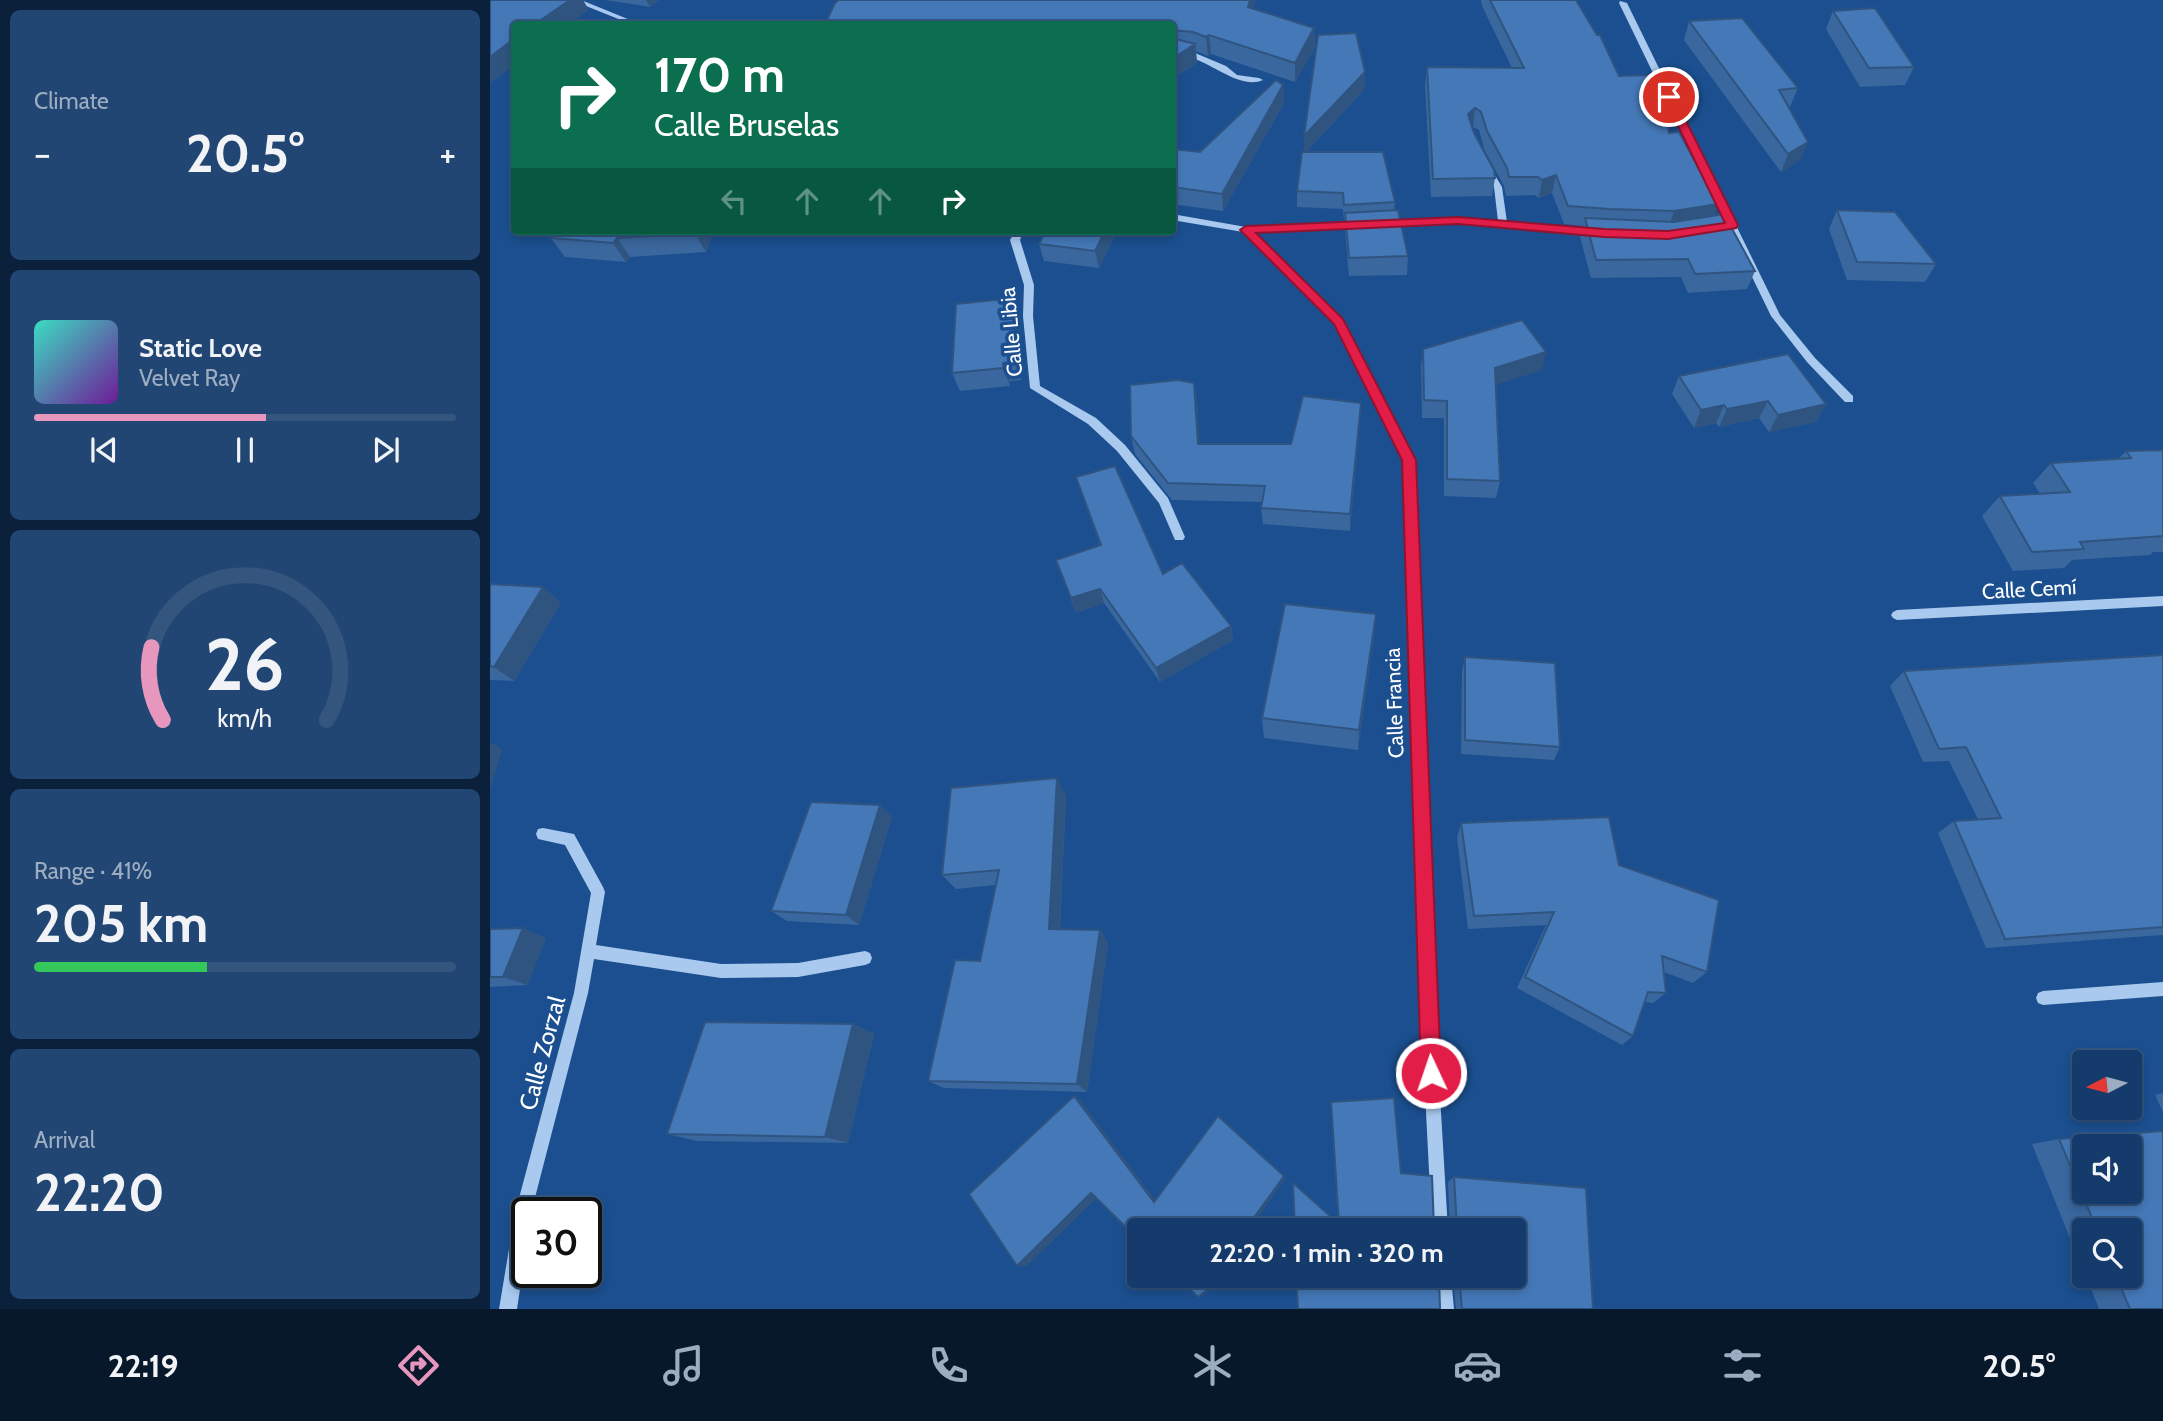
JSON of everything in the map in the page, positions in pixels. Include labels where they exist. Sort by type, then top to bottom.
[{"type":"street","points":[[575,0],[628,21]]},
{"type":"street","points":[[1623,3],[1776,316],[1811,360],[1849,399]]},
{"type":"street","points":[[1176,53],[1192,55],[1223,68],[1235,77],[1259,80]]},
{"type":"street","points":[[1482,158],[1498,187],[1503,225]]},
{"type":"street","points":[[1176,218],[1246,230],[1365,225]]},
{"type":"street","points":[[1378,224],[1458,221],[1604,233]]},
{"type":"street","points":[[1719,227],[1732,225]]},
{"type":"street","name":"Calle Francia","points":[[1246,230],[1339,321],[1409,460],[1427,994],[1439,1218]]},
{"type":"street","name":"Calle Libia","points":[[1017,235],[1015,240],[1029,285],[1028,316],[1035,388],[1092,421],[1121,448],[1164,501],[1179,537]]},
{"type":"street","name":"Calle Cemí","points":[[1897,615],[2163,601]]},
{"type":"street","name":"Calle Zorzal","points":[[508,1309],[523,1213],[581,993],[598,891],[569,839],[543,834]]},
{"type":"street","points":[[589,951],[721,971],[798,970],[865,958]]},
{"type":"street","points":[[2043,998],[2163,989]]},
{"type":"street","points":[[1444,1288],[1445,1309]]},
{"type":"building","points":[[490,0],[570,0],[539,21],[511,21],[511,41],[490,57]]},
{"type":"building","points":[[838,0],[1250,0],[1248,7],[1314,28],[1295,63],[1209,35],[1206,37],[1176,30],[1176,21],[826,21]]},
{"type":"building","points":[[1490,0],[1576,0],[1597,35],[1600,35],[1619,76],[1652,75],[1666,108],[1669,133],[1679,132],[1718,204],[1674,211],[1568,206],[1556,175],[1542,180],[1538,177],[1509,177],[1481,112],[1475,108],[1468,114],[1474,133],[1494,170],[1495,178],[1433,179],[1427,67],[1524,68]]},
{"type":"building","points":[[1875,8],[1914,67],[1869,68],[1833,11]]},
{"type":"building","points":[[1742,18],[1798,88],[1779,90],[1808,142],[1788,154],[1689,21]]},
{"type":"building","points":[[1356,33],[1365,72],[1304,136],[1318,35]]},
{"type":"building","points":[[1176,39],[1195,44],[1176,56]]},
{"type":"building","points":[[1276,80],[1283,85],[1222,194],[1176,188],[1176,149],[1200,152]]},
{"type":"building","points":[[1302,152],[1383,152],[1395,202],[1344,205],[1343,193],[1297,191]]},
{"type":"building","points":[[1398,210],[1408,256],[1349,258],[1345,213]]},
{"type":"building","points":[[1837,210],[1895,212],[1936,264],[1857,262]]},
{"type":"building","points":[[1724,214],[1755,271],[1695,274],[1688,259],[1596,260],[1585,218],[1674,222]]},
{"type":"building","points":[[554,235],[676,235],[617,238],[613,243],[551,238]]},
{"type":"building","points":[[1044,235],[1103,235],[1095,251],[1039,244]]},
{"type":"building","points":[[1015,298],[1015,362],[1003,363],[1003,368],[952,373],[956,304]]},
{"type":"building","points":[[1522,320],[1546,352],[1495,368],[1500,481],[1447,479],[1447,401],[1424,400],[1423,349]]},
{"type":"building","points":[[1788,354],[1826,404],[1778,415],[1768,401],[1727,409],[1724,405],[1701,410],[1679,376]]},
{"type":"building","points":[[1178,380],[1194,383],[1198,444],[1291,444],[1303,396],[1361,403],[1350,514],[1261,508],[1265,486],[1168,483],[1131,436],[1130,385]]},
{"type":"building","points":[[2163,450],[2163,536],[2080,542],[2084,549],[2032,552],[2000,496],[2070,492],[2051,463],[2131,458],[2126,451]]},
{"type":"building","points":[[1115,466],[1163,574],[1182,563],[1231,626],[1156,668],[1100,589],[1071,598],[1056,560],[1101,545],[1076,477]]},
{"type":"building","points":[[490,584],[543,587],[494,667],[490,666]]},
{"type":"building","points":[[1285,604],[1376,614],[1359,730],[1262,718]]},
{"type":"building","points":[[2163,655],[2163,927],[2005,939],[1954,821],[2001,818],[1966,747],[1939,749],[1904,671]]},
{"type":"building","points":[[1465,657],[1555,663],[1560,747],[1465,740]]},
{"type":"building","points":[[1057,778],[1049,929],[1100,930],[1077,1084],[928,1081],[955,960],[980,961],[999,870],[942,875],[951,788]]},
{"type":"building","points":[[811,802],[880,805],[846,915],[771,911]]},
{"type":"building","points":[[1609,817],[1619,865],[1719,900],[1707,972],[1662,956],[1666,993],[1648,992],[1633,1036],[1525,977],[1554,912],[1474,916],[1461,823]]},
{"type":"building","points":[[523,928],[503,977],[490,977],[490,929]]},
{"type":"building","points":[[705,1022],[853,1024],[825,1137],[667,1134]]},
{"type":"building","points":[[1074,1096],[1154,1202],[1218,1116],[1284,1176],[1254,1218],[1127,1218],[1127,1228],[1091,1193],[1017,1266],[969,1194]]},
{"type":"building","points":[[1394,1098],[1401,1173],[1432,1176],[1434,1218],[1339,1218],[1331,1102]]},
{"type":"building","points":[[2163,1131],[2163,1309],[2130,1309],[2121,1288],[2142,1288],[2142,1218],[2092,1218],[2086,1204],[2142,1204],[2142,1134],[2124,1134]]},
{"type":"building","points":[[2072,1138],[2072,1170],[2059,1139]]},
{"type":"building","points":[[1454,1177],[1586,1188],[1593,1309],[1462,1309],[1460,1288],[1526,1288],[1526,1218],[1456,1218]]},
{"type":"building","points":[[1293,1183],[1332,1218],[1294,1218]]},
{"type":"building","points":[[1189,1288],[1210,1288],[1198,1297]]},
{"type":"building","points":[[1297,1288],[1439,1288],[1440,1309],[1298,1309]]},
{"type":"route","points":[[1431,1073],[1409,460],[1339,321],[1246,230],[1458,221],[1604,233],[1668,235],[1732,225],[1669,97]]}]
